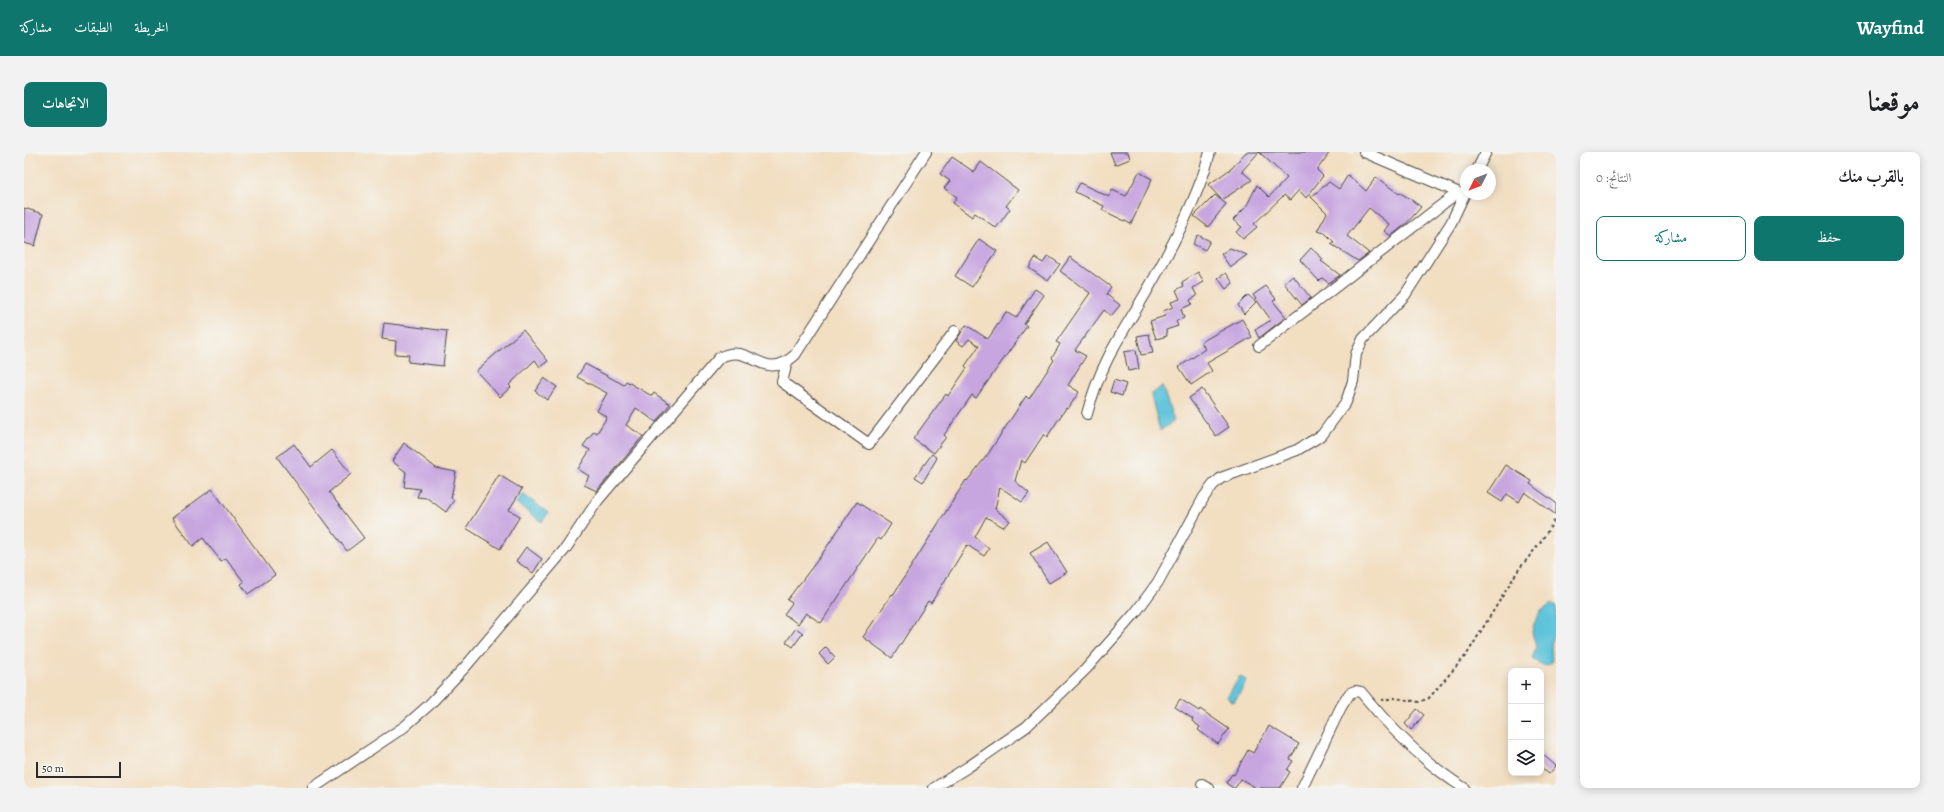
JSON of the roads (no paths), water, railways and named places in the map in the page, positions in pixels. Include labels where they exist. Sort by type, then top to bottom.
[{"type":"street","points":[[313,788],[404,727],[429,705],[466,666],[566,548],[598,500],[719,358],[728,353],[736,353],[745,355],[762,364],[775,367],[787,362],[795,355],[926,152]]},
{"type":"street","points":[[1087,414],[1094,388],[1105,361],[1163,261],[1200,183],[1210,152]]},
{"type":"street","points":[[1364,152],[1460,192]]},
{"type":"street","points":[[1480,164],[1486,152]]},
{"type":"street","points":[[1259,346],[1460,195]]},
{"type":"street","points":[[934,788],[968,767],[1026,727],[1086,669],[1136,612],[1158,582],[1204,497],[1213,485],[1221,478],[1232,473],[1297,450],[1322,435],[1346,402],[1353,381],[1356,354],[1363,339],[1405,295],[1454,218],[1460,199]]},
{"type":"street","points":[[787,362],[782,382],[869,444],[955,331]]},
{"type":"street","points":[[1302,788],[1341,707],[1350,694],[1355,691],[1362,692],[1370,703],[1425,760],[1445,776],[1464,788]]},
{"type":"water","points":[[1162,386],[1174,421],[1160,431],[1151,395]]},
{"type":"water","points":[[523,494],[548,513],[542,522],[516,503]]},
{"type":"water","points":[[1552,604],[1556,606],[1556,631],[1552,638],[1552,662],[1545,666],[1532,659],[1536,647],[1532,632],[1534,624],[1541,611]]},
{"type":"water","points":[[1240,676],[1247,681],[1234,702],[1227,697]]}]
